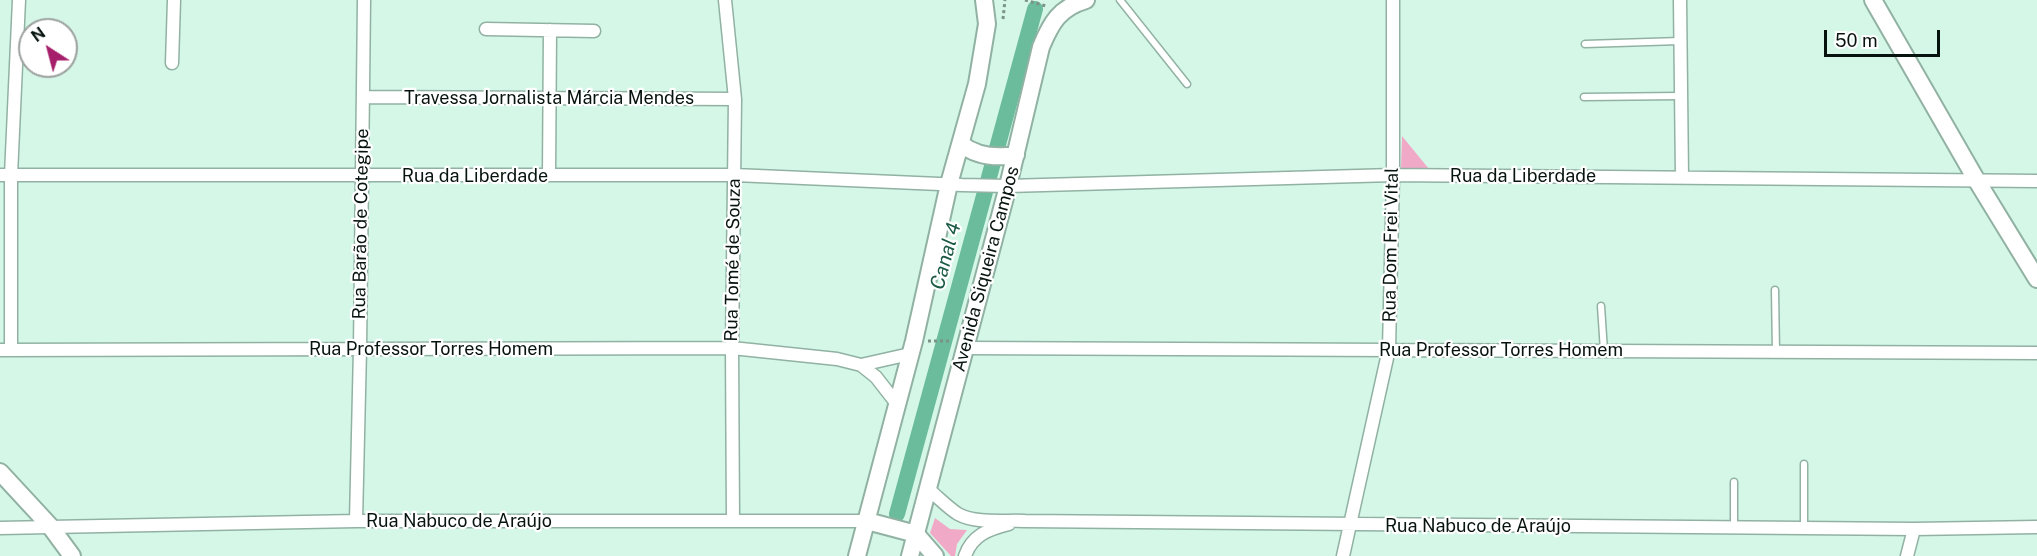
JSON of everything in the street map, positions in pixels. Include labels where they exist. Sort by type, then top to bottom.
[{"type":"main road","points":[[857,556],[871,522],[897,404],[965,147],[987,24],[984,0]]},
{"type":"main road","name":"Avenida Siqueira Campos","points":[[910,556],[911,533],[928,489],[960,344],[1008,156],[1047,34],[1061,12],[1072,4],[1086,0]]},
{"type":"main road","points":[[1873,0],[1977,181],[2037,279]]},
{"type":"main road","points":[[965,147],[1008,156]]},
{"type":"main road","points":[[0,472],[50,526],[72,556]]},
{"type":"main road","points":[[871,522],[911,533],[935,556]]},
{"type":"street","points":[[5,350],[6,175],[19,0]]},
{"type":"street","points":[[172,63],[174,0]]},
{"type":"street","name":"Rua Barão de Cotegipe","points":[[356,521],[364,0]]},
{"type":"street","name":"Rua Tomé de Souza","points":[[725,0],[735,99],[732,348],[733,521]]},
{"type":"street","name":"Rua Dom Frei Vital","points":[[1343,556],[1389,350],[1393,175],[1393,0]]},
{"type":"street","points":[[1680,0],[1682,177]]},
{"type":"street","points":[[486,29],[594,31]]},
{"type":"street","points":[[549,175],[550,30]]},
{"type":"street","name":"Travessa Jornalista Márcia Mendes","points":[[363,97],[735,99]]},
{"type":"street","name":"Rua da Liberdade","points":[[6,175],[735,175],[1002,186],[1393,175],[2037,181]]},
{"type":"street","name":"Rua Professor Torres Homem","points":[[960,344],[1389,350],[2037,353]]},
{"type":"street","name":"Rua Professor Torres Homem","points":[[5,350],[732,348],[837,359],[861,364],[910,354]]},
{"type":"street","points":[[861,364],[876,377],[897,404]]},
{"type":"street","name":"Rua Nabuco de Araújo","points":[[928,489],[956,513],[965,517],[1025,521],[1914,530],[2037,527]]},
{"type":"street","name":"Rua Nabuco de Araújo","points":[[0,528],[356,521],[871,522]]},
{"type":"street","points":[[965,556],[973,540],[983,532],[1025,521]]},
{"type":"street","points":[[1907,556],[1914,530]]},
{"type":"lane","points":[[1120,0],[1187,84]]},
{"type":"lane","points":[[1585,44],[1680,41]]},
{"type":"lane","points":[[1584,97],[1681,96]]},
{"type":"lane","points":[[1775,290],[1776,352]]},
{"type":"lane","points":[[1601,306],[1604,351]]},
{"type":"lane","points":[[1804,464],[1804,528]]},
{"type":"lane","points":[[1734,482],[1734,528]]},
{"type":"path","points":[[1025,0],[1043,4]]},
{"type":"path","points":[[923,341],[960,344]]},
{"type":"shaded area","points":[[1402,136],[1429,169],[1401,169]]},
{"type":"shaded area","points":[[935,518],[950,529],[967,530],[957,544],[955,556],[951,556],[930,533]]},
{"type":"waterway","name":"Canal 4","points":[[897,514],[1035,9]]}]
